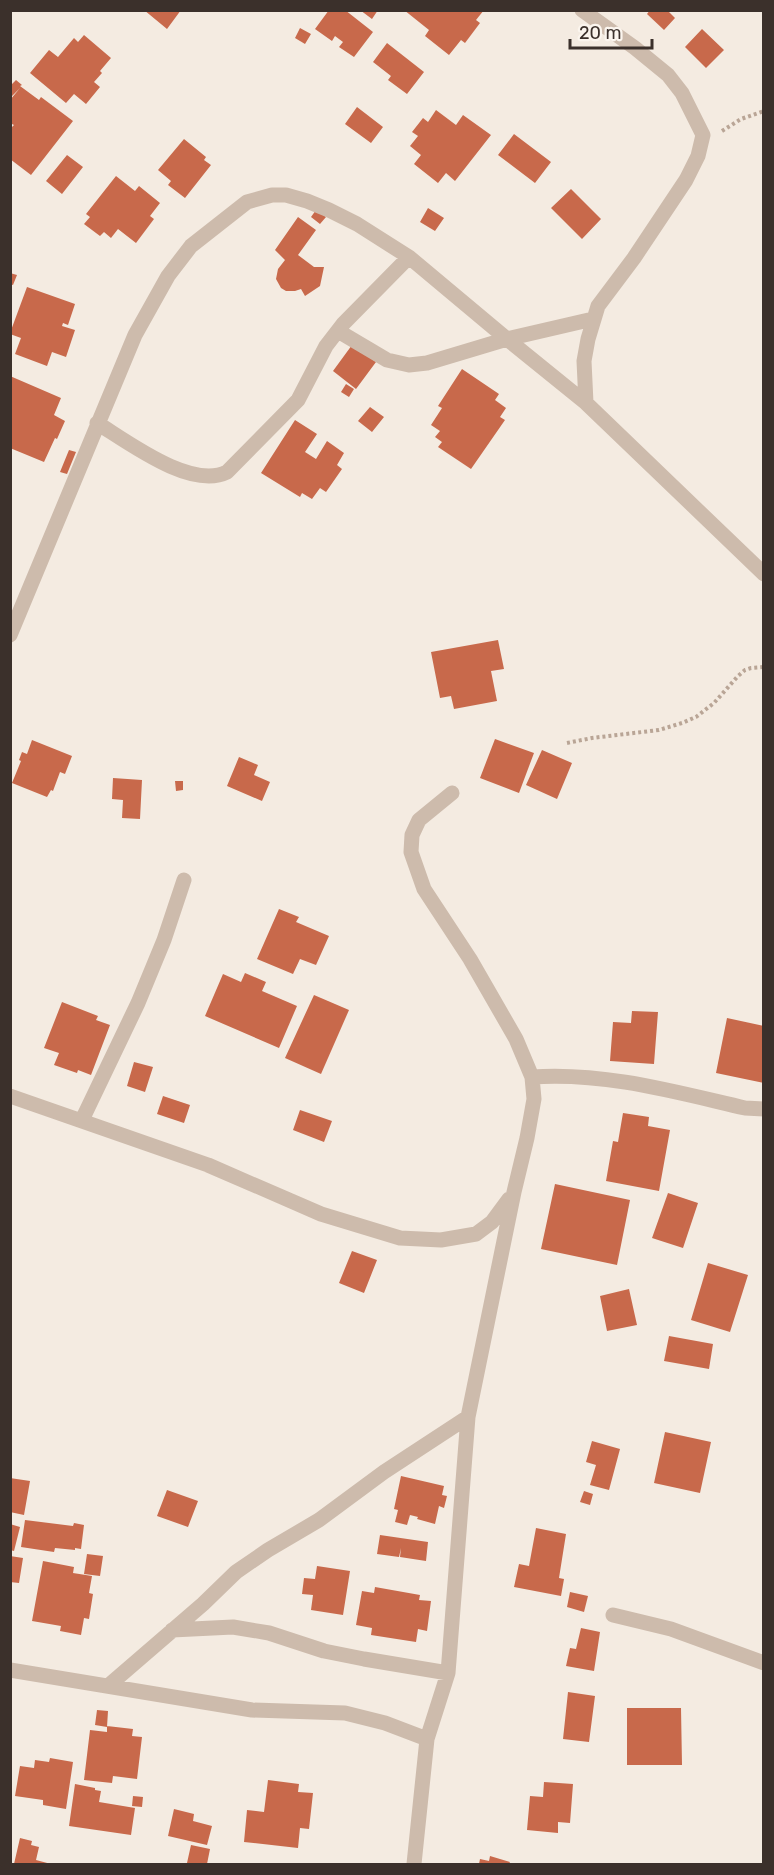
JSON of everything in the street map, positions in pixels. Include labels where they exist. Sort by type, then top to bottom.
[{"type":"street","points":[[582,10],[668,75],[682,93],[703,135],[700,149],[686,180],[634,258],[598,306],[584,361],[586,403]]},
{"type":"street","points":[[10,635],[135,334],[168,276],[191,246],[247,202],[272,195],[286,195],[308,201],[357,224],[409,257],[586,403],[764,574]]},
{"type":"street","points":[[97,423],[168,466],[197,475],[212,477],[221,475],[234,465],[298,400],[326,346],[360,306],[409,257]]},
{"type":"street","points":[[338,331],[387,360],[410,365],[427,363],[507,339],[593,319]]},
{"type":"street","points":[[414,1864],[427,1739],[448,1673],[468,1418],[533,1109],[534,1087],[516,1039],[500,1009],[424,889],[411,852],[412,835],[420,820],[452,793]]},
{"type":"street","points":[[82,1120],[142,992],[164,940],[184,880]]},
{"type":"street","points":[[532,1077],[619,1080],[745,1108],[764,1109]]},
{"type":"street","points":[[10,1096],[208,1165],[321,1214],[400,1238],[441,1240],[476,1234],[496,1218],[514,1192]]},
{"type":"street","points":[[108,1686],[236,1572],[268,1550],[320,1520],[384,1472],[468,1418]]},
{"type":"street","points":[[614,1615],[671,1629],[764,1663]]},
{"type":"street","points":[[172,1630],[233,1627],[269,1633],[324,1651],[448,1673]]},
{"type":"street","points":[[10,1670],[252,1710],[345,1713],[385,1723],[427,1739]]},
{"type":"path","points":[[700,149],[731,125],[764,111]]},
{"type":"path","points":[[567,742],[659,730],[682,723],[696,717],[714,703],[745,670],[764,667]]},
{"type":"building","points":[[144,10],[181,10],[167,29]]},
{"type":"building","points":[[329,10],[345,10],[373,32],[354,57],[339,47],[343,42],[335,36],[332,41],[315,29]]},
{"type":"building","points":[[360,10],[378,10],[372,19]]},
{"type":"building","points":[[404,10],[484,10],[476,20],[480,23],[465,43],[461,40],[449,55],[425,36],[429,30]]},
{"type":"building","points":[[650,10],[667,10],[675,18],[664,30],[647,14]]},
{"type":"building","points":[[300,28],[311,34],[305,44],[295,38]]},
{"type":"building","points":[[702,29],[724,50],[706,68],[685,47]]},
{"type":"building","points":[[84,35],[111,58],[94,82],[100,87],[86,104],[74,94],[66,103],[30,73],[49,50],[58,57],[74,38],[78,42]]},
{"type":"building","points":[[387,43],[424,72],[407,94],[388,80],[391,76],[373,62]]},
{"type":"building","points":[[16,80],[22,85],[20,86],[39,100],[41,97],[73,121],[31,175],[10,159],[10,129],[14,125],[10,123],[10,100],[20,88],[10,98],[10,86]]},
{"type":"building","points":[[357,107],[383,127],[371,143],[345,124]]},
{"type":"building","points":[[436,110],[456,125],[463,115],[491,135],[455,181],[446,173],[438,183],[414,164],[421,155],[410,146],[418,136],[412,132],[423,118],[428,122]]},
{"type":"building","points":[[514,134],[551,162],[535,183],[498,155]]},
{"type":"building","points":[[184,139],[206,157],[204,160],[211,165],[185,198],[168,185],[171,181],[158,170]]},
{"type":"building","points":[[67,155],[83,167],[62,194],[46,181]]},
{"type":"building","points":[[116,176],[135,191],[139,186],[160,203],[150,216],[154,219],[136,243],[118,229],[111,238],[104,232],[100,236],[84,224],[90,217],[86,214]]},
{"type":"building","points":[[571,189],[601,219],[582,239],[551,208]]},
{"type":"building","points":[[428,208],[444,218],[435,231],[420,222]]},
{"type":"building","points":[[316,210],[326,217],[320,224],[311,217]]},
{"type":"building","points":[[298,217],[316,230],[298,255],[314,267],[324,267],[320,286],[305,296],[301,289],[286,291],[281,288],[276,279],[278,269],[285,260],[275,250]]},
{"type":"building","points":[[10,273],[17,275],[13,285],[10,284]]},
{"type":"building","points":[[27,287],[75,304],[68,325],[63,323],[62,326],[75,330],[66,357],[52,352],[47,366],[15,354],[21,338],[10,333]]},
{"type":"building","points":[[352,345],[376,362],[356,389],[333,371]]},
{"type":"building","points":[[462,369],[499,394],[495,400],[506,408],[500,417],[505,420],[471,469],[438,447],[442,442],[435,437],[440,431],[431,425],[442,408],[438,406]]},
{"type":"building","points":[[10,376],[61,398],[54,415],[65,421],[44,462],[10,448]]},
{"type":"building","points":[[346,384],[354,389],[349,397],[341,392]]},
{"type":"building","points":[[370,407],[384,417],[372,432],[358,421]]},
{"type":"building","points":[[295,420],[317,434],[305,452],[316,459],[327,441],[344,453],[337,465],[342,469],[326,492],[320,488],[312,499],[302,493],[300,497],[261,473]]},
{"type":"building","points":[[69,450],[76,452],[67,474],[60,472]]},
{"type":"building","points":[[498,640],[504,669],[491,671],[497,701],[454,709],[451,696],[440,698],[431,652]]},
{"type":"building","points":[[495,739],[534,753],[519,793],[480,778]]},
{"type":"building","points":[[32,740],[72,756],[65,774],[60,772],[53,791],[51,790],[47,797],[12,783],[21,761],[19,760],[22,752],[27,754]]},
{"type":"building","points":[[542,750],[572,763],[557,799],[526,785]]},
{"type":"building","points":[[239,757],[258,765],[254,775],[270,782],[262,801],[227,786]]},
{"type":"building","points":[[113,778],[142,780],[140,819],[122,818],[123,800],[112,799]]},
{"type":"building","points":[[175,781],[183,781],[183,790],[176,791]]},
{"type":"building","points":[[279,909],[299,917],[296,922],[329,936],[316,965],[300,959],[293,974],[257,959]]},
{"type":"building","points":[[245,973],[266,982],[262,991],[297,1006],[279,1048],[205,1016],[223,974],[241,982]]},
{"type":"building","points":[[314,995],[349,1010],[321,1074],[285,1058]]},
{"type":"building","points":[[62,1002],[98,1016],[96,1020],[110,1025],[91,1075],[54,1065],[59,1053],[44,1048]]},
{"type":"building","points":[[632,1011],[658,1012],[654,1064],[610,1061],[613,1022],[631,1023]]},
{"type":"building","points":[[727,1018],[764,1026],[764,1083],[716,1073]]},
{"type":"building","points":[[134,1062],[153,1067],[145,1092],[127,1086]]},
{"type":"building","points":[[163,1096],[190,1105],[184,1123],[157,1114]]},
{"type":"building","points":[[300,1110],[332,1121],[324,1142],[293,1130]]},
{"type":"building","points":[[623,1113],[649,1117],[648,1126],[670,1130],[659,1191],[606,1181],[613,1141],[618,1142]]},
{"type":"building","points":[[555,1184],[630,1200],[617,1265],[541,1249]]},
{"type":"building","points":[[668,1193],[698,1203],[683,1248],[652,1238]]},
{"type":"building","points":[[352,1251],[377,1260],[364,1293],[339,1283]]},
{"type":"building","points":[[708,1263],[748,1275],[730,1332],[691,1320]]},
{"type":"building","points":[[629,1289],[637,1325],[607,1331],[600,1296]]},
{"type":"building","points":[[669,1336],[713,1344],[709,1369],[664,1361]]},
{"type":"building","points":[[665,1432],[711,1442],[700,1493],[654,1483]]},
{"type":"building","points":[[592,1441],[620,1449],[609,1490],[590,1485],[596,1465],[586,1462]]},
{"type":"building","points":[[401,1476],[444,1486],[442,1495],[447,1496],[444,1508],[439,1506],[435,1524],[410,1515],[407,1525],[395,1522],[398,1510],[394,1509]]},
{"type":"building","points":[[10,1478],[30,1481],[24,1515],[10,1512]]},
{"type":"building","points":[[167,1490],[198,1501],[188,1527],[157,1516]]},
{"type":"building","points":[[584,1491],[593,1494],[590,1505],[580,1502]]},
{"type":"building","points":[[25,1520],[73,1526],[74,1523],[84,1525],[81,1549],[55,1548],[54,1552],[21,1547]]},
{"type":"building","points":[[10,1524],[20,1527],[14,1551],[10,1550]]},
{"type":"building","points":[[536,1528],[566,1534],[559,1578],[564,1579],[561,1596],[514,1587],[519,1564],[529,1566]]},
{"type":"building","points":[[380,1535],[428,1542],[426,1561],[400,1557],[401,1548],[399,1557],[377,1554]]},
{"type":"building","points":[[87,1554],[103,1556],[100,1576],[84,1574]]},
{"type":"building","points":[[10,1556],[23,1558],[19,1583],[10,1582]]},
{"type":"building","points":[[43,1561],[74,1567],[73,1573],[92,1576],[89,1593],[93,1594],[89,1619],[84,1618],[81,1635],[60,1631],[61,1626],[32,1621]]},
{"type":"building","points":[[317,1566],[350,1571],[343,1615],[311,1610],[313,1595],[302,1594],[304,1578],[315,1579]]},
{"type":"building","points":[[375,1587],[420,1595],[419,1600],[431,1601],[427,1631],[418,1629],[416,1642],[371,1635],[372,1628],[356,1625],[362,1591],[374,1593]]},
{"type":"building","points":[[570,1592],[588,1596],[584,1612],[567,1607]]},
{"type":"building","points":[[581,1628],[600,1632],[594,1671],[566,1666],[570,1648],[576,1649]]},
{"type":"building","points":[[568,1692],[595,1696],[589,1742],[563,1739]]},
{"type":"building","points":[[627,1708],[681,1708],[682,1765],[627,1765]]},
{"type":"building","points":[[97,1710],[108,1711],[107,1727],[95,1725]]},
{"type":"building","points":[[107,1726],[133,1729],[132,1736],[142,1737],[137,1779],[113,1776],[112,1783],[84,1780],[90,1730],[107,1732]]},
{"type":"building","points":[[50,1758],[73,1762],[66,1809],[43,1805],[43,1800],[15,1796],[20,1766],[34,1768],[35,1760],[49,1762]]},
{"type":"building","points":[[268,1780],[299,1784],[298,1792],[313,1793],[309,1829],[300,1828],[298,1848],[244,1842],[247,1810],[264,1812]]},
{"type":"building","points":[[544,1782],[573,1784],[570,1823],[558,1822],[558,1833],[527,1830],[530,1796],[543,1797]]},
{"type":"building","points":[[75,1784],[101,1791],[99,1802],[135,1808],[131,1835],[69,1826]]},
{"type":"building","points":[[133,1796],[143,1797],[142,1807],[132,1806]]},
{"type":"building","points":[[174,1809],[194,1814],[193,1821],[212,1826],[207,1845],[168,1836]]},
{"type":"building","points":[[20,1838],[32,1841],[31,1845],[39,1847],[36,1860],[51,1864],[14,1864]]},
{"type":"building","points":[[191,1845],[210,1849],[207,1864],[187,1863]]},
{"type":"building","points":[[490,1856],[510,1862],[509,1864],[479,1864],[480,1859],[489,1861]]}]
